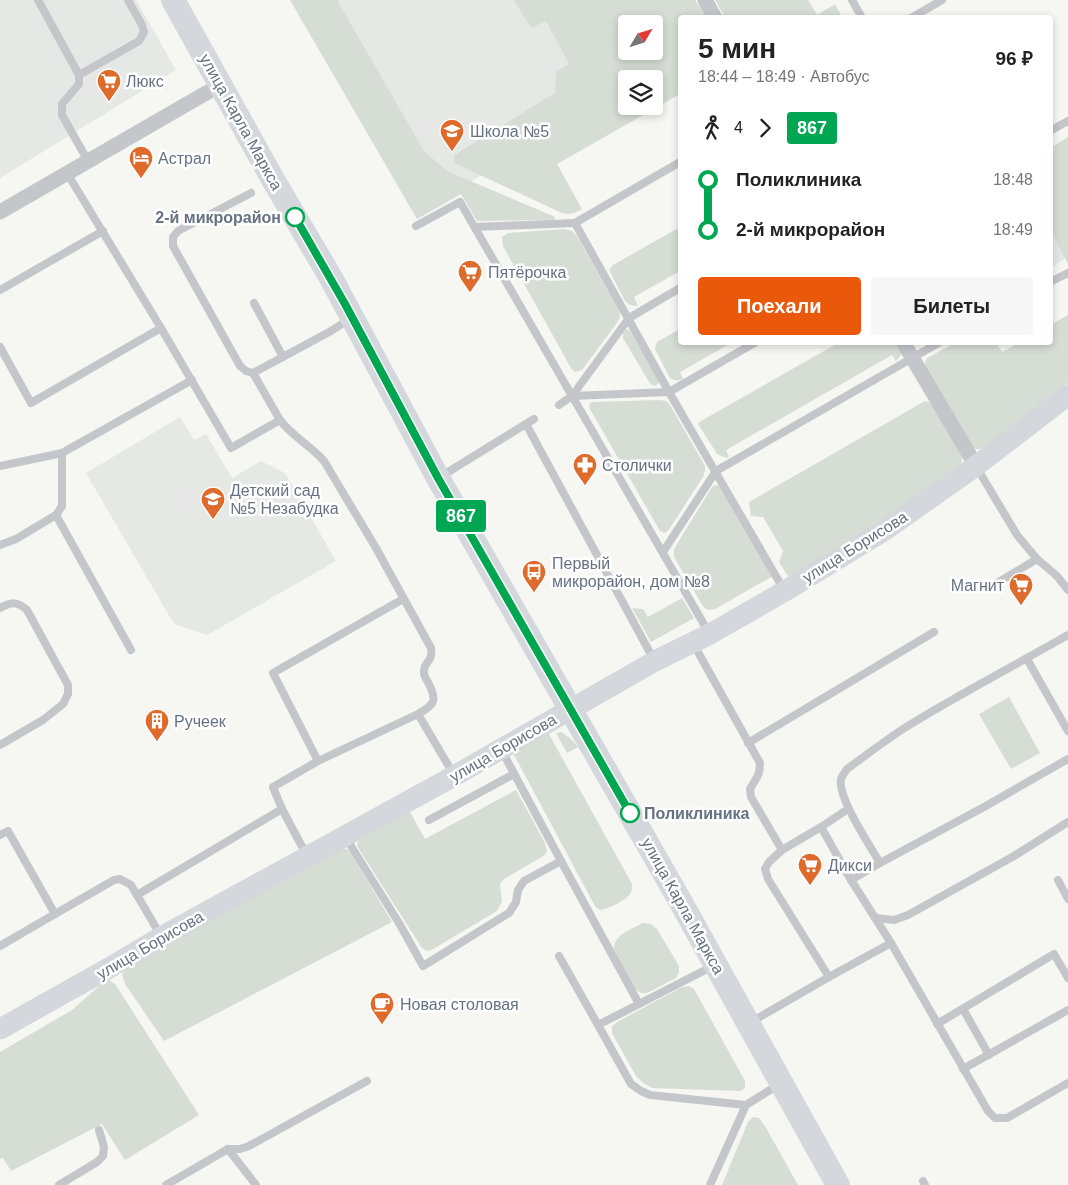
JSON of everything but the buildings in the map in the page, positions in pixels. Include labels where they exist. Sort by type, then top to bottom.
[{"type":"main road","name":"улица Карла Маркса","points":[[173,0],[352,317],[438,478],[716,964],[838,1185]]},
{"type":"street","points":[[705,0],[713,15]]},
{"type":"street","points":[[0,212],[220,85]]},
{"type":"street","points":[[906,345],[976,466]]},
{"type":"street","name":"улица Борисова","points":[[0,1029],[110,968],[161,937],[785,591],[885,530],[976,466],[1068,395]]},
{"type":"lane","points":[[38,0],[79,75],[79,84],[62,104],[62,114],[88,161]]},
{"type":"lane","points":[[79,75],[139,41],[144,32],[128,0]]},
{"type":"lane","points":[[852,0],[860,15]]},
{"type":"lane","points":[[916,15],[942,0]]},
{"type":"lane","points":[[1053,129],[1068,121]]},
{"type":"lane","points":[[475,227],[575,222],[678,163]]},
{"type":"lane","points":[[67,173],[231,448],[280,420]]},
{"type":"lane","points":[[251,193],[178,231],[173,237],[173,246],[240,366],[246,371],[253,373],[352,317]]},
{"type":"lane","points":[[416,226],[460,202],[475,227],[663,552],[748,743],[760,763],[758,778],[750,788],[751,797],[782,850]]},
{"type":"lane","points":[[575,222],[670,392],[785,591]]},
{"type":"lane","points":[[0,290],[103,231]]},
{"type":"lane","points":[[1053,280],[1068,272]]},
{"type":"lane","points":[[559,405],[572,396],[629,318],[678,289]]},
{"type":"lane","points":[[254,303],[283,357]]},
{"type":"lane","points":[[0,347],[31,403],[161,328]]},
{"type":"lane","points":[[572,396],[670,392],[751,345]]},
{"type":"lane","points":[[663,552],[716,471],[935,345]]},
{"type":"lane","points":[[253,373],[288,431],[315,451],[324,461],[376,548],[432,653],[424,670],[424,676],[434,694],[430,708],[318,761],[273,787],[282,809],[307,856]]},
{"type":"lane","points":[[0,466],[62,453],[192,380]]},
{"type":"lane","points":[[438,478],[534,419]]},
{"type":"lane","points":[[526,424],[655,662]]},
{"type":"lane","points":[[0,545],[16,539],[56,515],[62,506],[62,453]]},
{"type":"lane","points":[[976,466],[1015,532],[1037,559],[1068,590]]},
{"type":"lane","points":[[56,515],[131,650]]},
{"type":"lane","points":[[992,586],[1037,559]]},
{"type":"lane","points":[[318,761],[273,673],[404,598]]},
{"type":"lane","points":[[0,608],[16,603],[27,610],[68,685],[68,694],[63,704],[43,720],[0,745]]},
{"type":"lane","points":[[748,743],[934,632]]},
{"type":"lane","points":[[880,863],[848,809],[842,791],[841,779],[847,769],[906,727],[1068,635]]},
{"type":"lane","points":[[1027,659],[1068,731]]},
{"type":"lane","points":[[418,714],[454,776]]},
{"type":"lane","points":[[501,749],[639,1004]]},
{"type":"lane","points":[[851,880],[1068,759]]},
{"type":"lane","points":[[429,820],[514,774]]},
{"type":"lane","points":[[137,894],[282,809]]},
{"type":"lane","points":[[829,977],[768,879],[765,870],[769,862],[782,850],[848,809]]},
{"type":"lane","points":[[875,918],[894,920],[908,915],[1014,856],[1068,822]]},
{"type":"lane","points":[[822,826],[851,880],[891,943],[988,1111],[995,1118],[1007,1118],[1068,1083]]},
{"type":"lane","points":[[0,835],[8,831],[55,914]]},
{"type":"lane","points":[[344,836],[399,923],[423,966],[509,913],[516,902],[518,890],[524,881],[561,861]]},
{"type":"lane","points":[[0,946],[114,880],[120,879],[131,885],[161,937]]},
{"type":"lane","points":[[1058,880],[1068,899]]},
{"type":"lane","points":[[749,1023],[891,943]]},
{"type":"lane","points":[[937,1024],[1054,954],[1068,978]]},
{"type":"lane","points":[[559,956],[632,1084],[641,1092],[650,1095],[746,1105]]},
{"type":"lane","points":[[598,1026],[716,964]]},
{"type":"lane","points":[[962,1009],[989,1055]]},
{"type":"lane","points":[[963,1069],[1068,1010]]},
{"type":"lane","points":[[166,1185],[228,1149],[240,1149],[249,1146],[367,1081]]},
{"type":"lane","points":[[710,1185],[746,1105],[782,1082]]},
{"type":"lane","points":[[59,1185],[97,1162],[103,1156],[104,1147],[99,1130]]},
{"type":"lane","points":[[228,1149],[256,1185]]},
{"type":"shaded area","points":[[0,0],[136,0],[176,70],[0,178]]},
{"type":"shaded area","points":[[290,0],[337,0],[424,151],[447,171],[553,216],[554,220],[477,221],[461,194],[417,219]]},
{"type":"shaded area","name":"Школа №5","points":[[298,0],[680,0],[680,15],[678,15],[678,62],[653,70],[618,70],[618,97],[416,213]]},
{"type":"shaded area","points":[[514,0],[695,0],[705,15],[678,15],[678,95],[663,104],[663,70],[618,70],[618,115],[643,115],[557,164],[582,209],[568,214],[562,213],[456,164],[454,156],[459,152],[555,93],[556,72],[569,64],[546,21],[531,28]]},
{"type":"shaded area","points":[[715,0],[808,0],[817,15],[724,15]]},
{"type":"shaded area","points":[[835,4],[841,15],[817,15]]},
{"type":"shaded area","points":[[1068,137],[1068,264],[1053,235],[1053,146]]},
{"type":"shaded area","points":[[678,228],[678,272],[634,297],[638,306],[625,301],[609,270],[613,265]]},
{"type":"shaded area","points":[[565,229],[572,231],[577,236],[619,310],[620,317],[582,370],[575,372],[503,246],[502,237],[508,233]]},
{"type":"shaded area","points":[[1053,234],[1066,258],[1053,266]]},
{"type":"shaded area","points":[[1068,315],[1068,383],[992,442],[981,449],[975,449],[969,444],[926,371],[925,364],[927,358],[951,345],[997,345],[1002,352],[1015,345],[1053,345],[1053,323]]},
{"type":"shaded area","points":[[627,329],[659,380],[659,383],[655,386],[649,382],[623,338],[623,332]]},
{"type":"shaded area","points":[[678,330],[678,345],[727,345],[680,372],[683,379],[675,380],[670,378],[655,349],[657,342]]},
{"type":"shaded area","points":[[834,345],[897,345],[902,354],[896,361],[892,355],[726,450],[729,457],[726,458],[717,454],[698,424]]},
{"type":"shaded area","points":[[666,401],[670,405],[705,466],[703,477],[668,531],[664,533],[660,531],[590,409],[589,404],[592,402]]},
{"type":"shaded area","points":[[925,401],[933,403],[962,454],[962,462],[958,469],[878,527],[790,577],[787,575],[779,562],[783,551],[763,517],[751,516],[749,502]]},
{"type":"shaded area","name":"Детский сад №5 Незабудка","points":[[180,417],[194,440],[206,434],[232,478],[261,461],[285,473],[336,561],[207,635],[174,624],[86,473]]},
{"type":"shaded area","points":[[716,485],[722,490],[773,576],[715,609],[708,610],[701,603],[674,557],[674,550],[712,487]]},
{"type":"shaded area","points":[[682,598],[694,618],[651,642],[632,608],[643,609],[648,617]]},
{"type":"shaded area","points":[[1009,697],[1040,753],[1011,769],[979,714]]},
{"type":"shaded area","points":[[562,732],[578,747],[567,753],[556,733]]},
{"type":"shaded area","points":[[549,734],[632,884],[632,891],[629,895],[608,908],[600,910],[595,906],[513,753],[542,735]]},
{"type":"shaded area","points":[[516,790],[545,843],[547,851],[545,855],[504,879],[500,884],[502,901],[497,911],[427,951],[422,948],[357,846],[358,841],[410,812],[425,839]]},
{"type":"shaded area","points":[[340,848],[347,849],[352,855],[392,922],[164,1041],[125,984],[122,974],[127,968]]},
{"type":"shaded area","points":[[643,923],[651,924],[657,929],[679,966],[676,978],[647,993],[641,993],[634,989],[614,949],[620,936]]},
{"type":"shaded area","points":[[109,980],[115,984],[199,1115],[125,1160],[102,1124],[11,1171],[3,1158],[0,1159],[0,1052],[72,1010],[105,981]]},
{"type":"shaded area","points":[[689,986],[694,989],[745,1081],[745,1088],[740,1091],[652,1088],[636,1076],[612,1033],[612,1026],[617,1022],[682,987]]},
{"type":"shaded area","points":[[753,1117],[759,1118],[765,1126],[798,1185],[722,1185],[748,1122]]},
{"type":"bus line","name":"867","points":[[295,217],[331,278],[438,478],[630,813]]},
{"type":"place","name":"Люкс","points":[[109,102]]},
{"type":"place","name":"Школа №5","points":[[452,152]]},
{"type":"place","name":"Астрал","points":[[141,179]]},
{"type":"place","name":"2-й микрорайон","points":[[295,217]]},
{"type":"place","name":"Пятёрочка","points":[[470,293]]},
{"type":"place","name":"Столички","points":[[585,486]]},
{"type":"place","name":"Детский сад №5 Незабудка","points":[[213,520]]},
{"type":"place","name":"Первый микрорайон, дом №8","points":[[534,593]]},
{"type":"place","name":"Магнит","points":[[1021,606]]},
{"type":"place","name":"Ручеек","points":[[157,742]]},
{"type":"place","name":"Поликлиника","points":[[630,813]]},
{"type":"place","name":"Дикси","points":[[810,886]]},
{"type":"place","name":"Новая столовая","points":[[382,1025]]}]
